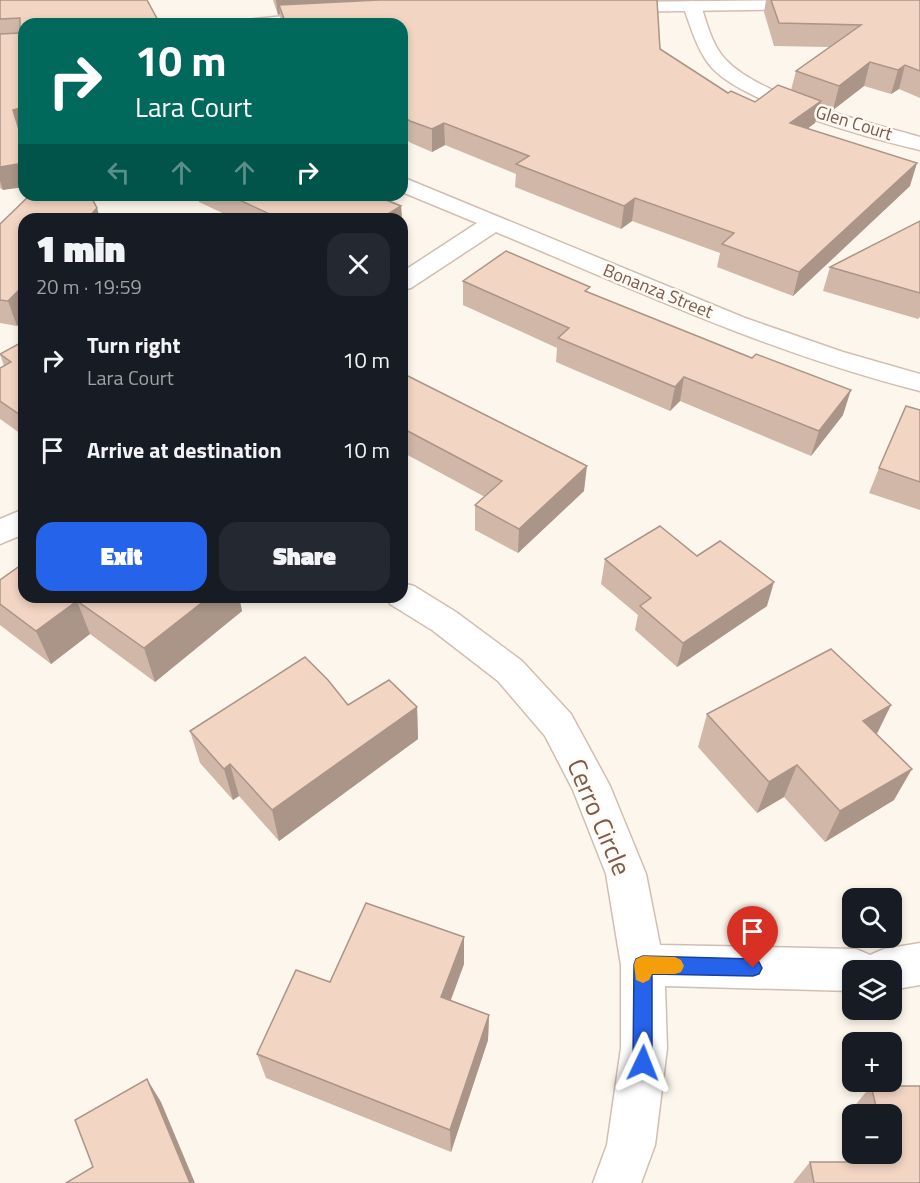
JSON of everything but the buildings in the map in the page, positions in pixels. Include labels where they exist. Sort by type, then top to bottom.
[{"type":"street","points":[[600,7],[824,5]]},
{"type":"street","name":"Glen Court","points":[[692,6],[711,51],[719,64],[734,77],[788,102],[920,144]]},
{"type":"street","points":[[319,18],[340,16]]},
{"type":"street","name":"Bonanza Street","points":[[408,186],[736,323],[834,358],[920,383]]},
{"type":"street","points":[[408,279],[495,222]]},
{"type":"street","points":[[0,533],[18,523]]},
{"type":"street","name":"Cerro Circle","points":[[408,599],[444,621],[510,671],[558,725],[591,786],[626,874],[643,965],[643,1063],[631,1145],[617,1183]]},
{"type":"street","points":[[902,967],[920,964]]},
{"type":"street","points":[[643,965],[842,970]]},
{"type":"slow traffic","points":[[643,974],[643,965],[675,966]]},
{"type":"route","points":[[643,1063],[643,965],[753,968]]}]
